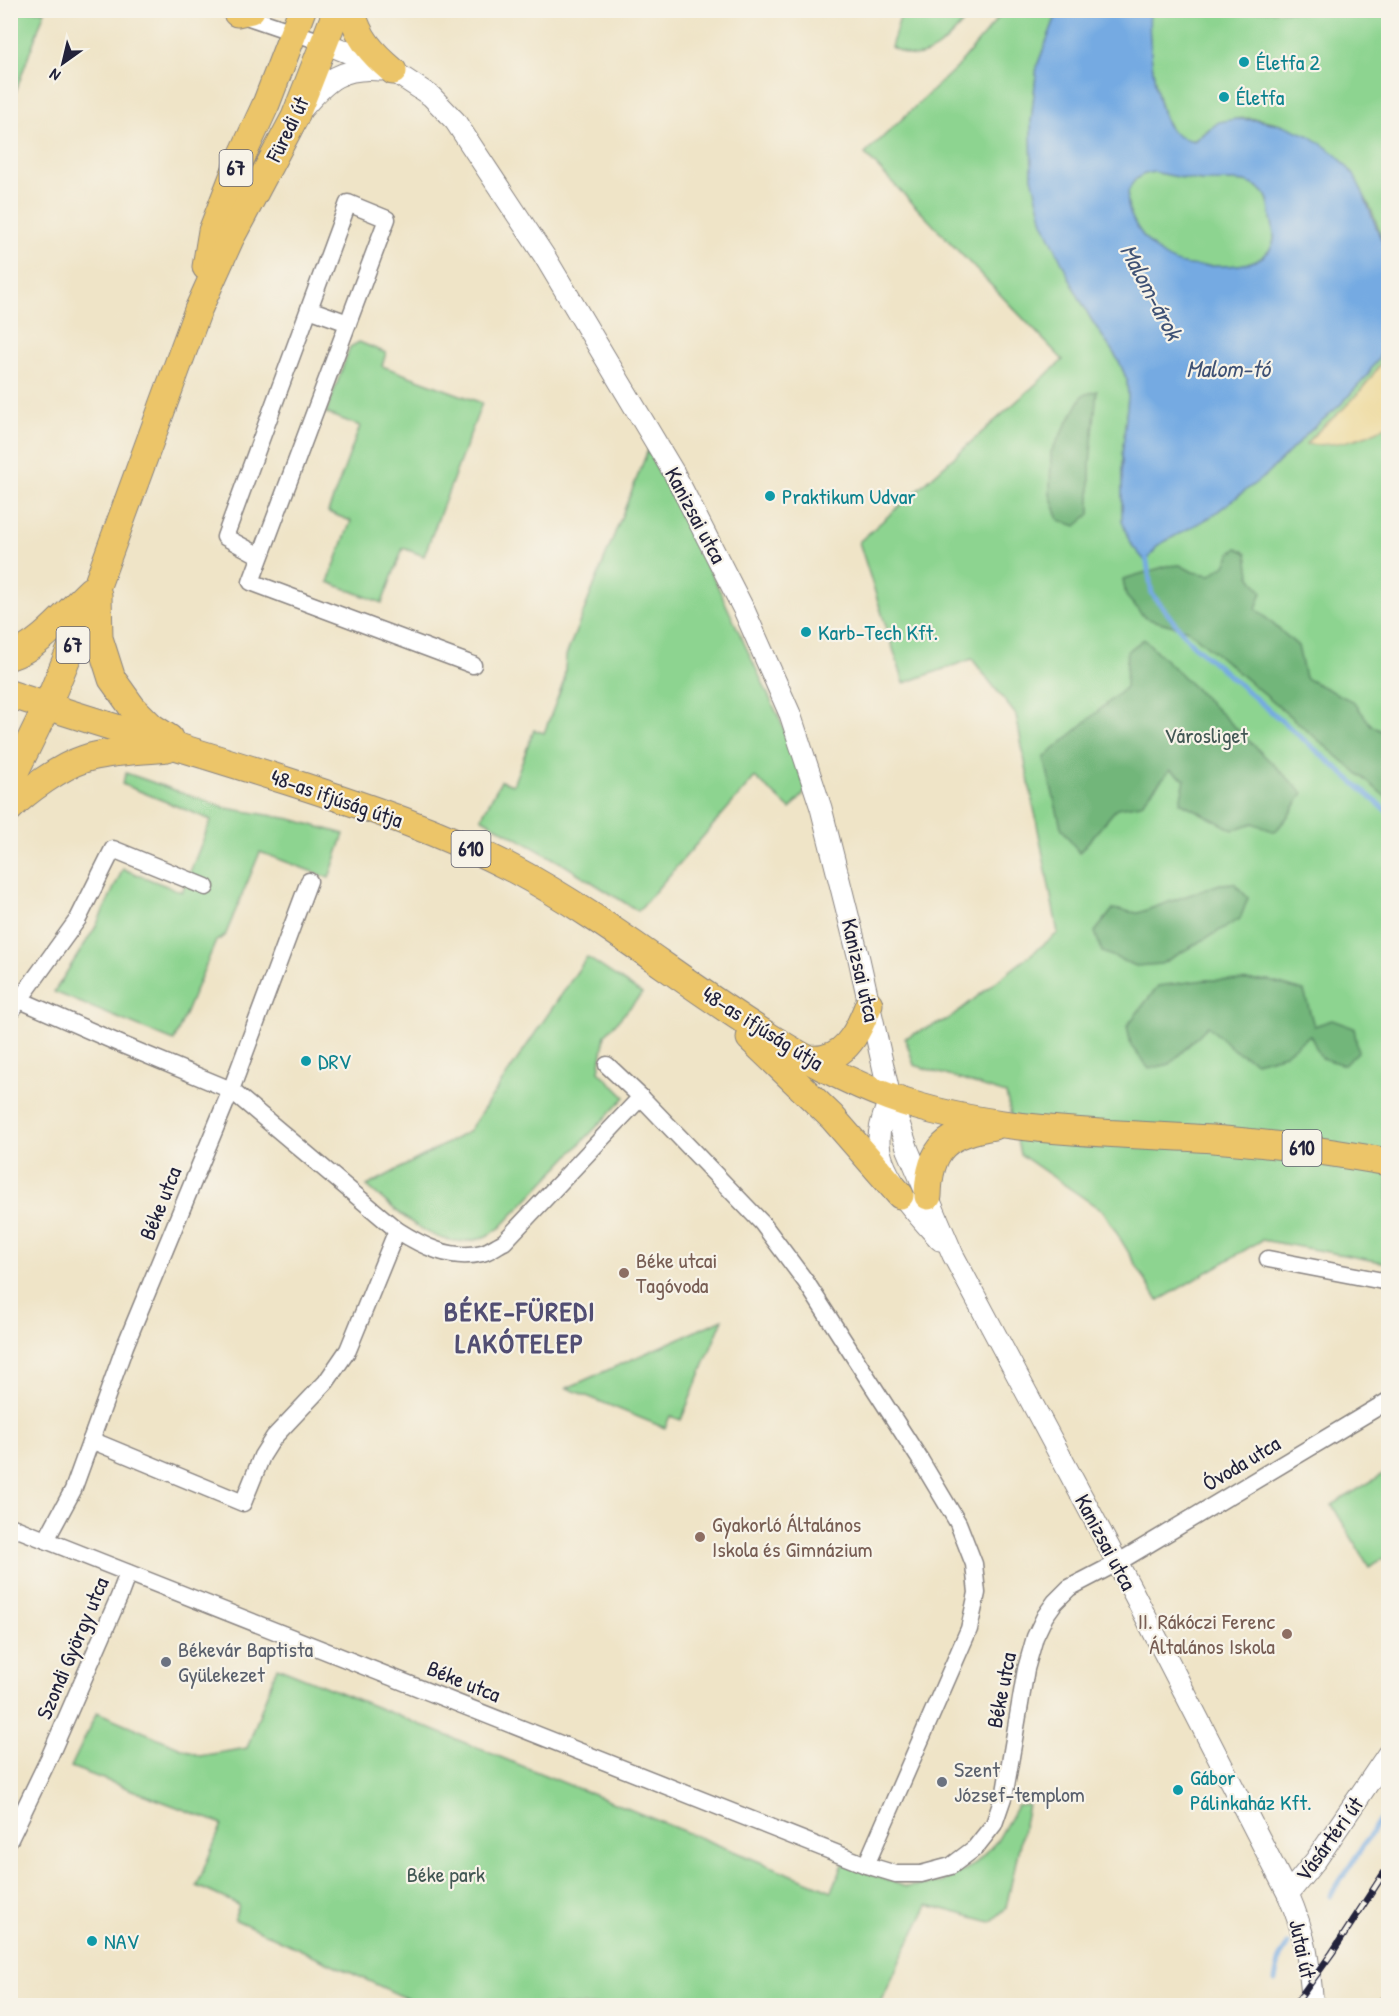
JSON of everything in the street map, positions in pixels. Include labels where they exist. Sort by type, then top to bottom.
[{"type":"main road","name":"67","points":[[325,44],[337,10]]},
{"type":"main road","points":[[351,10],[358,32],[370,51],[393,71]]},
{"type":"main road","name":"Füredi út","points":[[198,309],[212,231],[236,169],[266,104],[298,21]]},
{"type":"main road","name":"Füredi út","points":[[98,583],[198,309],[230,239],[295,117],[325,44]]},
{"type":"main road","name":"67","points":[[10,782],[47,706],[98,583]]},
{"type":"main road","points":[[10,656],[17,654],[46,634],[98,583]]},
{"type":"main road","points":[[98,583],[99,638],[112,679],[132,707],[152,727],[182,747]]},
{"type":"main road","name":"610","points":[[10,694],[182,747]]},
{"type":"main road","points":[[10,808],[40,783],[83,759],[182,747]]},
{"type":"main road","name":"48-as ifjúság útja","points":[[182,747],[357,803],[449,838],[517,871],[806,1059],[890,1097],[944,1113],[1010,1124],[1098,1134],[1215,1139],[1289,1146],[1389,1162]]},
{"type":"main road","points":[[682,977],[741,1029],[832,1117],[900,1195]]},
{"type":"main road","points":[[806,1059],[825,1058],[838,1053],[861,1025],[869,1004]]},
{"type":"main road","points":[[928,1196],[928,1174],[932,1162],[940,1149],[953,1137],[974,1130],[1010,1124]]},
{"type":"street","points":[[239,11],[298,21],[325,44]]},
{"type":"street","name":"Kanizsai utca","points":[[325,44],[393,71],[432,96],[455,121],[545,257],[674,473],[731,583],[790,714],[821,808],[890,1097],[908,1150],[953,1255],[1117,1563],[1288,1894]]},
{"type":"street","points":[[295,117],[319,89],[337,75],[362,68],[393,71]]},
{"type":"street","points":[[260,556],[225,537],[348,203],[387,219],[251,582],[473,665]]},
{"type":"street","points":[[309,309],[348,323]]},
{"type":"street","points":[[206,887],[113,849],[78,919],[15,1006],[231,1090],[397,1230],[419,1244],[463,1255],[484,1252],[504,1242],[641,1097],[607,1065]]},
{"type":"street","name":"Béke utca","points":[[46,1540],[73,1490],[125,1346],[231,1090],[309,881]]},
{"type":"street","name":"Béke utca","points":[[641,1097],[762,1223],[806,1282],[958,1523],[974,1564],[977,1593],[969,1629],[866,1865]]},
{"type":"street","name":"Kanizsai utca","points":[[890,1097],[882,1120],[879,1139],[883,1160],[900,1195],[953,1255]]},
{"type":"street","points":[[91,1440],[243,1503],[262,1456],[274,1437],[326,1382],[348,1350],[397,1230]]},
{"type":"street","points":[[1268,1259],[1389,1282]]},
{"type":"street","name":"Óvoda utca","points":[[1117,1563],[1389,1401]]},
{"type":"street","name":"Béke utca","points":[[10,1526],[866,1865],[896,1874],[921,1874],[951,1866],[975,1848],[994,1824],[1005,1792],[1026,1669],[1035,1636],[1045,1616],[1069,1588],[1117,1563]]},
{"type":"street","name":"Szondi György utca","points":[[10,1839],[58,1738],[128,1573]]},
{"type":"street","name":"Vásártéri út","points":[[1288,1894],[1317,1860],[1389,1754]]},
{"type":"street","name":"Jutai út","points":[[1288,1894],[1300,1921],[1307,1946],[1313,2006]]},
{"type":"street","points":[[1383,2006],[1389,2005]]},
{"type":"green space","points":[[902,10],[973,11],[937,48],[928,53],[909,55],[891,47]]},
{"type":"green space","points":[[10,11],[45,11],[11,104]]},
{"type":"green space","name":"Városliget","points":[[1004,11],[1058,11],[1037,66],[1031,122],[1032,177],[1074,288],[1119,361],[1127,380],[1128,397],[1122,457],[1122,521],[1146,562],[1158,545],[1210,517],[1266,475],[1366,377],[1384,349],[1388,335],[1388,1263],[1262,1240],[1158,1301],[1104,1212],[1020,1154],[1006,1094],[914,1065],[905,1038],[950,1018],[1058,933],[1016,715],[972,659],[904,683],[859,542],[1063,360],[865,154],[956,68]]},
{"type":"green space","points":[[1150,11],[1388,11],[1388,264],[1379,229],[1364,195],[1324,158],[1281,124],[1241,118],[1210,128],[1192,140],[1182,139],[1173,132],[1159,101],[1155,81],[1150,40]]},
{"type":"green space","points":[[1153,172],[1202,181],[1240,181],[1254,185],[1265,195],[1268,202],[1274,234],[1270,249],[1264,256],[1247,264],[1226,266],[1196,266],[1164,256],[1147,241],[1132,219],[1128,207],[1131,185],[1140,176]]},
{"type":"green space","points":[[359,342],[386,353],[382,366],[482,403],[424,556],[403,548],[382,603],[328,582],[351,521],[328,512],[360,426],[326,413],[350,347]]},
{"type":"green space","points":[[1097,391],[1090,463],[1090,514],[1076,526],[1059,520],[1050,495],[1051,452],[1083,395]]},
{"type":"green space","points":[[648,450],[717,585],[781,722],[806,789],[790,809],[755,777],[638,911],[563,864],[481,818],[501,781],[513,785],[534,730],[544,733],[564,681],[566,656]]},
{"type":"green space","points":[[1237,548],[1247,553],[1250,575],[1262,592],[1256,609],[1298,646],[1305,678],[1354,702],[1371,725],[1388,735],[1388,799],[1188,630],[1145,618],[1126,596],[1123,579],[1167,566],[1180,565],[1193,572],[1210,575],[1225,565],[1231,553]]},
{"type":"green space","points":[[1144,639],[1303,793],[1275,832],[1253,823],[1233,830],[1180,802],[1185,779],[1170,770],[1141,804],[1117,808],[1079,853],[1061,827],[1044,758],[1126,687],[1127,652]]},
{"type":"green space","points":[[126,773],[226,808],[291,819],[344,834],[329,878],[260,852],[225,936],[216,941],[174,1041],[54,992],[95,928],[123,869],[182,892],[211,820],[122,784]]},
{"type":"green space","points":[[1234,883],[1248,898],[1240,919],[1161,964],[1136,966],[1102,952],[1095,932],[1113,909],[1138,913],[1220,884]]},
{"type":"green space","points":[[587,957],[642,994],[605,1035],[599,1071],[625,1097],[500,1228],[482,1238],[463,1242],[432,1235],[418,1227],[367,1186],[468,1132]]},
{"type":"green space","points":[[1205,980],[1269,981],[1304,991],[1314,1026],[1332,1020],[1354,1028],[1358,1052],[1344,1065],[1321,1058],[1310,1035],[1285,1054],[1256,1062],[1234,1050],[1208,1026],[1170,1064],[1149,1069],[1131,1046],[1127,1026],[1158,986]]},
{"type":"green space","points":[[723,1319],[681,1420],[670,1416],[665,1428],[567,1388]]},
{"type":"green space","points":[[1388,1471],[1388,1556],[1369,1567],[1332,1505]]},
{"type":"green space","name":"Béke park","points":[[277,1667],[832,1891],[843,1864],[906,1887],[940,1883],[974,1865],[997,1841],[1017,1806],[1028,1805],[1006,1908],[991,1922],[928,1905],[880,2005],[423,2006],[234,1919],[239,1905],[197,1886],[222,1824],[71,1767],[97,1712],[200,1756],[247,1748]]},
{"type":"sand","points":[[1388,350],[1388,425],[1348,441],[1306,444],[1351,402],[1379,366]]},
{"type":"water","name":"Malom-tó","points":[[1058,11],[1150,11],[1151,55],[1157,93],[1161,109],[1173,132],[1180,137],[1194,141],[1219,122],[1236,119],[1283,125],[1310,136],[1337,155],[1354,175],[1386,252],[1388,335],[1384,349],[1366,377],[1266,475],[1210,517],[1158,545],[1146,562],[1130,543],[1122,521],[1122,456],[1128,397],[1127,380],[1119,361],[1074,288],[1043,222],[1032,177],[1031,122],[1037,66]],"holes":[[[1153,172],[1202,181],[1240,181],[1254,185],[1266,195],[1269,205],[1274,238],[1270,249],[1264,256],[1247,264],[1226,266],[1196,266],[1164,256],[1147,241],[1132,219],[1128,207],[1131,185],[1140,176]]]},
{"type":"waterway","name":"Malom-árok","points":[[1146,556],[1152,594],[1191,643],[1388,812]]},
{"type":"waterway","points":[[1330,1896],[1388,1808]]},
{"type":"waterway","points":[[1275,1980],[1280,1957],[1288,1945]]},
{"type":"railway","points":[[1294,2006],[1388,1867]]},
{"type":"place","name":"Életfa 2","points":[[1244,62]]},
{"type":"place","name":"Életfa","points":[[1224,97]]},
{"type":"place","name":"Praktikum Udvar","points":[[770,496]]},
{"type":"place","name":"Karb-Tech Kft.","points":[[806,632]]},
{"type":"place","name":"DRV","points":[[306,1061]]},
{"type":"place","name":"Béke utcai Tagóvoda","points":[[624,1273]]},
{"type":"place","name":"Gyakorló Általános Iskola és Gimnázium","points":[[700,1537]]},
{"type":"place","name":"II. Rákóczi Ferenc Általános Iskola","points":[[1287,1634]]},
{"type":"place","name":"Békevár Baptista Gyülekezet","points":[[166,1662]]},
{"type":"place","name":"Szent József-templom","points":[[942,1782]]},
{"type":"place","name":"Gábor Pálinkaház Kft.","points":[[1178,1790]]},
{"type":"place","name":"NAV","points":[[92,1941]]},
{"type":"district","name":"BÉKE-FÜREDI LAKÓTELEP","points":[[520,1327]]}]
